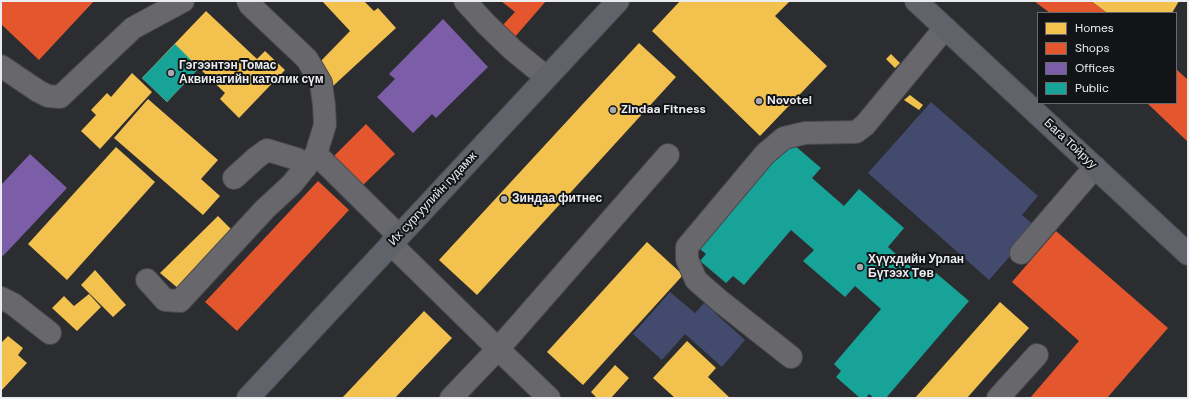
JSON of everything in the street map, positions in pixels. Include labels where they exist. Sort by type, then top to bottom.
[{"type":"main road","name":"Их сургуулийн гудамж","points":[[248,398],[618,1]]},
{"type":"main road","name":"Бага Тойруу","points":[[916,1],[1188,254]]},
{"type":"street","points":[[1,66],[38,91],[48,96],[60,97],[133,28],[183,1]]},
{"type":"street","points":[[147,280],[165,300],[180,301],[265,209],[292,184],[311,160],[325,125],[321,83],[307,59],[250,5],[248,1]]},
{"type":"street","points":[[465,1],[512,50],[546,78]]},
{"type":"street","points":[[790,357],[696,280],[687,259],[687,247],[765,154],[784,138],[805,133],[856,132],[865,125],[945,28]]},
{"type":"street","points":[[234,178],[256,158],[268,150],[297,158],[311,160],[395,240],[498,349],[549,398]]},
{"type":"street","points":[[452,398],[498,349],[668,155]]},
{"type":"street","points":[[1021,253],[1095,167]]},
{"type":"street","points":[[1,298],[13,304],[50,333]]},
{"type":"street","points":[[998,398],[1037,355]]},
{"type":"shaded area","points":[[931,102],[1038,196],[1022,215],[1036,227],[989,280],[868,173]]},
{"type":"shaded area","points":[[670,292],[695,313],[704,303],[745,340],[722,367],[685,334],[662,360],[633,334]]},
{"type":"building: Homes","points":[[322,1],[364,1],[374,11],[378,8],[396,28],[333,86],[318,64],[350,31]]},
{"type":"building: Homes","name":"Novotel","points":[[680,1],[790,1],[775,16],[827,66],[760,136],[652,31]]},
{"type":"building: Homes","points":[[1091,1],[1179,1],[1173,12],[1106,12]]},
{"type":"building: Homes","points":[[206,11],[257,59],[265,51],[285,70],[239,118],[220,99],[225,93],[199,68],[167,102],[142,78]]},
{"type":"building: Homes","points":[[639,43],[676,77],[477,295],[439,260]]},
{"type":"building: Homes","points":[[891,54],[900,63],[895,68],[886,59]]},
{"type":"building: Homes","points":[[132,73],[152,92],[100,149],[81,131],[96,115],[91,110],[107,93],[111,97]]},
{"type":"building: Homes","points":[[910,95],[923,105],[919,110],[904,100]]},
{"type":"building: Homes","points":[[148,99],[218,160],[201,179],[220,196],[203,215],[114,138]]},
{"type":"building: Homes","points":[[116,147],[155,182],[67,280],[28,244]]},
{"type":"building: Homes","points":[[218,216],[231,229],[179,289],[160,273]]},
{"type":"building: Homes","points":[[647,242],[683,275],[583,385],[547,352]]},
{"type":"building: Homes","points":[[95,270],[126,305],[113,317],[81,285]]},
{"type":"building: Homes","points":[[89,294],[101,307],[77,331],[52,308],[64,296],[74,306]]},
{"type":"building: Homes","points":[[1000,302],[1029,328],[967,398],[915,398]]},
{"type":"building: Homes","points":[[424,311],[452,338],[395,398],[342,398]]},
{"type":"building: Homes","points":[[8,336],[23,348],[18,355],[27,363],[1,391],[1,341],[2,342]]},
{"type":"building: Homes","points":[[687,341],[716,368],[708,377],[730,398],[675,398],[653,378]]},
{"type":"building: Homes","points":[[615,365],[629,378],[611,398],[597,398],[591,392]]},
{"type":"building: Shops","points":[[1,1],[94,1],[39,60],[1,24]]},
{"type":"building: Shops","points":[[501,1],[546,1],[514,38],[501,27],[515,12]]},
{"type":"building: Shops","points":[[1034,1],[1091,1],[1106,12],[1049,12]]},
{"type":"building: Shops","points":[[1177,70],[1188,80],[1188,142],[1148,104],[1177,104]]},
{"type":"building: Shops","points":[[366,124],[395,154],[362,186],[333,157]]},
{"type":"building: Shops","points":[[318,181],[349,210],[237,331],[205,302]]},
{"type":"building: Shops","points":[[1056,231],[1168,328],[1107,398],[1030,398],[1079,341],[1012,282]]},
{"type":"building: Offices","points":[[443,19],[488,67],[436,118],[432,114],[413,133],[377,97],[395,79],[389,74]]},
{"type":"building: Offices","points":[[30,154],[67,188],[3,256],[1,254],[1,185]]},
{"type":"building: Public","name":"Гэгээнтэн Томас Аквинагийн католик сүм","points":[[175,44],[199,68],[167,102],[142,78]]},
{"type":"building: Public","name":"Хүүхдийн Урлан Бүтээх Төв","points":[[787,139],[821,168],[812,178],[844,206],[859,189],[904,228],[888,247],[928,282],[936,273],[969,301],[886,398],[874,398],[869,394],[866,398],[860,398],[836,377],[841,371],[834,364],[881,309],[855,286],[845,297],[803,261],[814,250],[791,230],[744,285],[733,276],[726,283],[700,261],[706,254],[695,245]]},
{"type":"place","name":"Гэгээнтэн Томас Аквинагийн католик сүм","points":[[171,73]]},
{"type":"place","name":"Novotel","points":[[759,101]]},
{"type":"place","name":"Zindaa Fitness","points":[[613,110]]},
{"type":"place","name":"Зиндаа фитнес","points":[[504,199]]},
{"type":"place","name":"Хүүхдийн Урлан Бүтээх Төв","points":[[860,267]]}]
